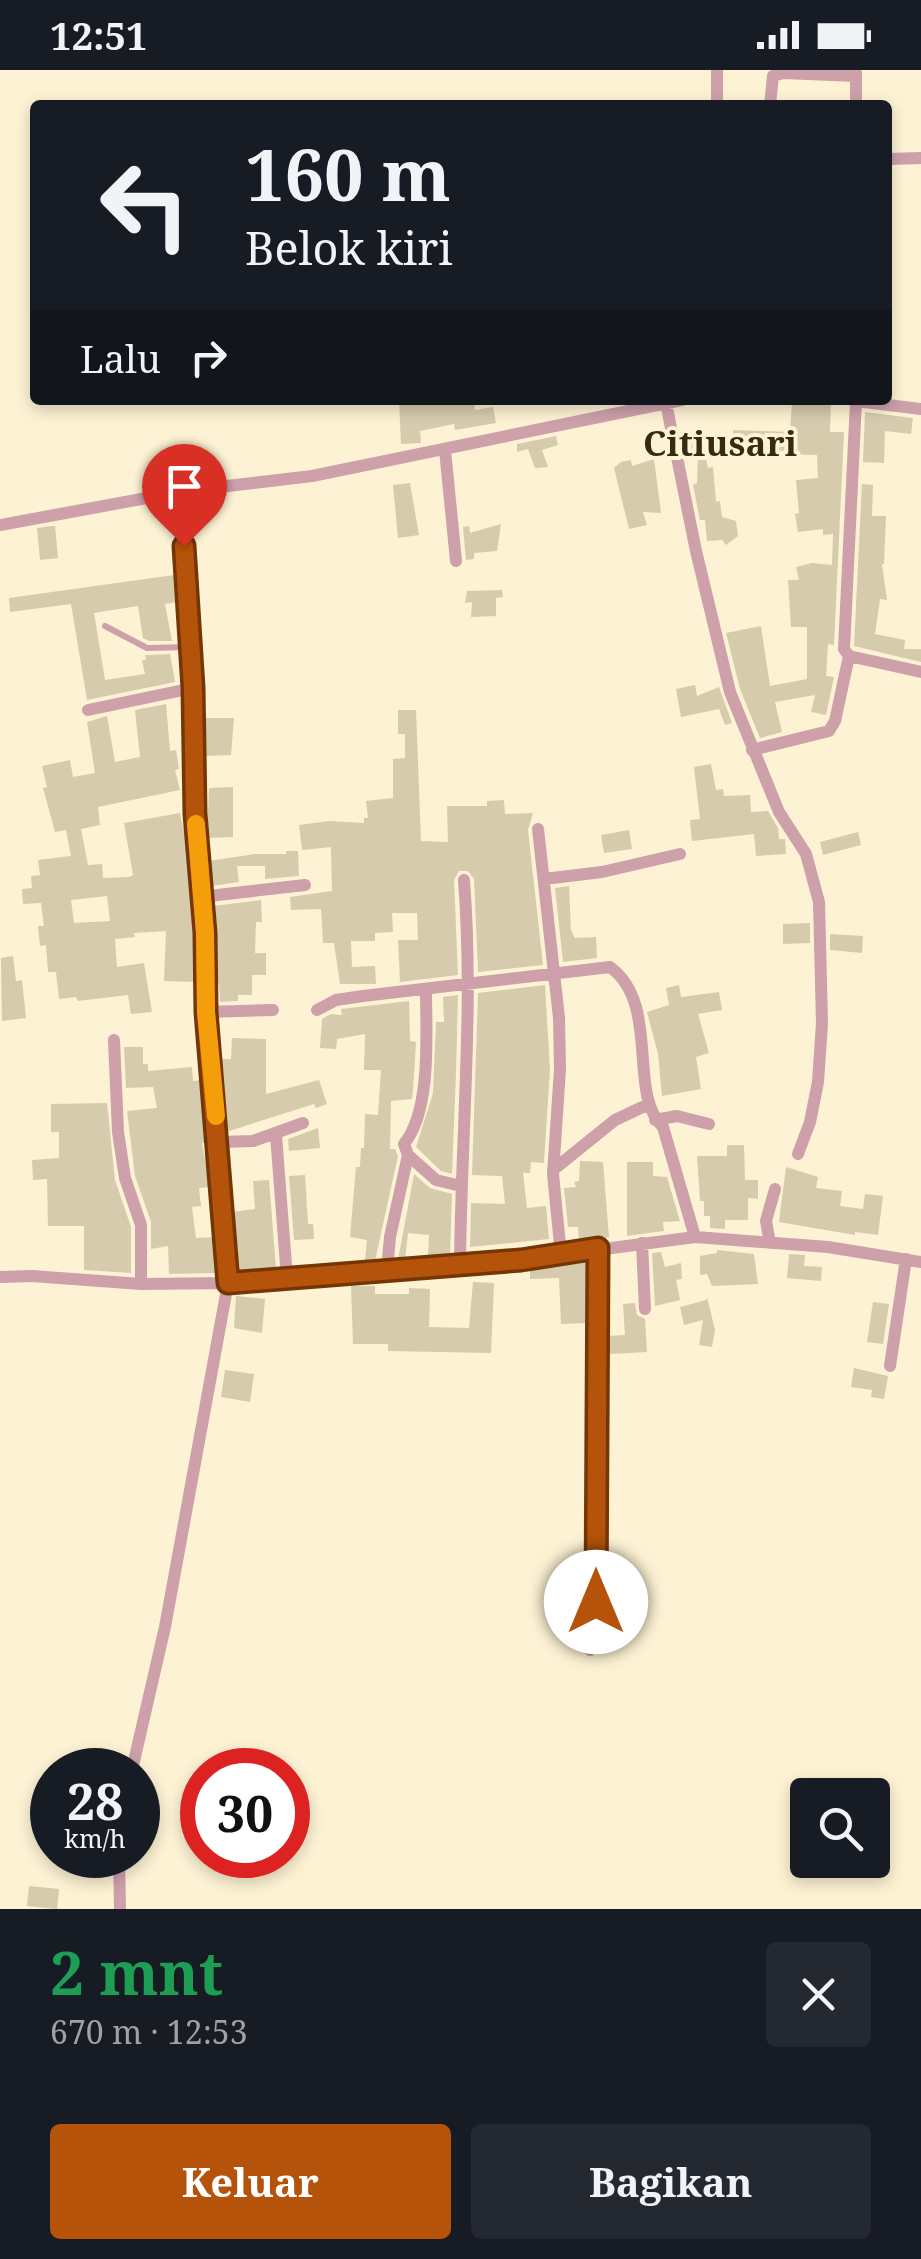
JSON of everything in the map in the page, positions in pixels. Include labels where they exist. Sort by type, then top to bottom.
[{"type":"street","points":[[716,100],[718,70]]},
{"type":"street","points":[[771,100],[773,76],[856,73],[856,100]]},
{"type":"street","points":[[892,159],[921,158]]},
{"type":"street","points":[[0,526],[185,491],[312,476],[658,405]]},
{"type":"street","points":[[678,405],[696,551],[730,692],[779,812],[806,854],[822,923],[818,1082],[798,1154]]},
{"type":"street","points":[[853,405],[856,456],[844,649],[849,656],[921,672]]},
{"type":"street","points":[[891,405],[921,409]]},
{"type":"street","points":[[445,450],[456,560]]},
{"type":"street","points":[[137,1748],[165,1628],[228,1283],[206,1012],[184,546],[185,491]]},
{"type":"street","points":[[752,750],[829,731],[835,721],[849,656]]},
{"type":"street","points":[[88,710],[193,688]]},
{"type":"street","points":[[538,830],[556,974],[560,1070],[553,1177],[560,1255]]},
{"type":"street","points":[[544,879],[602,872],[680,854]]},
{"type":"street","points":[[460,1265],[468,1098],[464,880]]},
{"type":"street","points":[[200,897],[305,885]]},
{"type":"street","points":[[317,1010],[336,1000],[610,967],[633,996],[651,1112],[664,1128],[696,1237]]},
{"type":"street","points":[[387,1270],[407,1145],[422,1097],[426,989]]},
{"type":"street","points":[[206,1012],[273,1010]]},
{"type":"street","points":[[114,1040],[118,1132],[125,1178],[140,1224],[141,1284]]},
{"type":"street","points":[[553,1177],[615,1120],[651,1112],[709,1124]]},
{"type":"street","points":[[219,1142],[276,1141],[303,1123]]},
{"type":"street","points":[[276,1141],[288,1278]]},
{"type":"street","points":[[407,1145],[436,1180],[462,1180]]},
{"type":"street","points":[[770,1243],[766,1221],[775,1189]]},
{"type":"street","points":[[0,1277],[141,1284],[228,1283],[460,1265],[696,1237],[854,1250],[921,1262]]},
{"type":"street","points":[[642,1243],[645,1310]]},
{"type":"street","points":[[590,1650],[596,1602],[598,1248]]},
{"type":"street","points":[[890,1366],[906,1259]]},
{"type":"street","points":[[120,1878],[120,1909]]},
{"type":"lane","points":[[105,626],[153,650],[191,647]]},
{"type":"building","points":[[399,405],[474,405],[475,410],[493,407],[496,423],[455,430],[454,424],[420,431],[421,443],[401,444]]},
{"type":"building","points":[[792,405],[831,405],[830,432],[844,432],[834,645],[828,644],[826,676],[834,677],[826,715],[811,712],[815,695],[775,702],[782,732],[760,738],[740,689],[726,633],[761,626],[770,686],[807,679],[807,627],[791,627],[788,580],[799,580],[796,567],[812,563],[832,565],[833,534],[823,535],[823,529],[798,532],[796,480],[818,478],[817,455],[778,454],[777,459],[766,458],[766,444],[733,444],[733,430],[790,432]]},
{"type":"building","points":[[865,412],[913,418],[911,434],[885,431],[884,463],[863,462]]},
{"type":"building","points":[[556,436],[558,445],[542,450],[548,467],[535,468],[528,449],[517,452],[517,444]]},
{"type":"building","points":[[684,440],[702,442],[708,468],[713,467],[716,502],[720,501],[722,517],[736,521],[738,536],[726,545],[722,540],[707,541],[705,520],[700,520],[693,485],[697,483],[698,455],[687,458]]},
{"type":"building","points":[[654,459],[661,513],[643,512],[647,525],[629,529],[614,468],[621,462],[631,460],[632,466]]},
{"type":"building","points":[[410,483],[419,535],[398,538],[393,485]]},
{"type":"building","points":[[862,484],[873,485],[872,516],[886,516],[882,564],[887,600],[880,599],[875,634],[905,640],[904,649],[921,649],[921,662],[854,646]]},
{"type":"building","points":[[501,524],[497,551],[474,553],[474,559],[466,560],[463,527],[469,526],[470,533]]},
{"type":"building","points":[[55,526],[58,558],[40,560],[37,528]]},
{"type":"building","points":[[174,575],[178,602],[165,604],[172,641],[143,638],[138,606],[94,613],[105,680],[145,674],[145,655],[170,654],[175,682],[87,700],[71,604],[10,612],[9,598]]},
{"type":"building","points":[[502,590],[503,597],[496,598],[496,616],[471,617],[472,602],[465,603],[467,591]]},
{"type":"building","points":[[695,685],[697,696],[719,687],[732,723],[725,725],[719,709],[681,717],[676,689]]},
{"type":"building","points":[[166,704],[170,751],[176,750],[180,790],[98,807],[100,825],[81,829],[88,865],[102,864],[103,878],[133,875],[124,823],[180,813],[186,831],[196,982],[164,981],[166,931],[115,939],[117,967],[144,963],[152,1012],[131,1014],[128,995],[78,1001],[76,997],[59,999],[56,972],[48,972],[46,945],[40,946],[38,926],[44,926],[41,903],[23,904],[22,889],[32,888],[31,876],[40,875],[38,860],[71,856],[66,830],[55,832],[43,788],[47,787],[42,766],[70,760],[73,777],[95,773],[87,722],[107,716],[115,762],[140,757],[135,710]],"holes":[[[107,896],[110,921],[74,923],[71,900]]]},
{"type":"building","points":[[398,710],[416,710],[421,841],[448,842],[447,806],[487,806],[487,801],[504,800],[505,814],[533,813],[528,830],[543,965],[478,972],[474,879],[468,871],[459,871],[454,880],[458,975],[400,982],[398,940],[418,940],[417,913],[392,913],[393,932],[375,933],[375,941],[351,941],[352,967],[375,966],[376,984],[340,984],[334,943],[323,943],[321,909],[291,910],[290,897],[332,891],[331,847],[302,850],[299,825],[329,821],[364,823],[364,818],[368,818],[366,801],[393,798],[393,759],[405,758],[405,734],[398,734]]},
{"type":"building","points":[[205,718],[234,718],[231,755],[204,756]]},
{"type":"building","points":[[711,764],[716,790],[723,789],[724,796],[750,795],[751,812],[768,811],[778,828],[779,839],[785,839],[786,854],[756,856],[754,834],[692,841],[690,820],[700,819],[694,767]]},
{"type":"building","points":[[233,787],[233,837],[207,838],[209,788]]},
{"type":"building","points":[[629,830],[632,849],[604,853],[601,835]]},
{"type":"building","points":[[858,832],[861,845],[823,855],[820,842]]},
{"type":"building","points":[[298,851],[299,876],[265,879],[265,866],[237,866],[239,882],[211,886],[209,861]]},
{"type":"building","points":[[569,886],[571,930],[575,938],[596,937],[597,958],[563,962],[555,888]]},
{"type":"building","points":[[261,900],[262,922],[256,922],[255,953],[266,953],[266,975],[252,975],[252,995],[220,1002],[213,906]]},
{"type":"building","points":[[810,923],[810,943],[783,944],[783,924]]},
{"type":"building","points":[[830,934],[863,936],[862,953],[830,950]]},
{"type":"building","points":[[13,956],[16,981],[22,980],[26,1018],[2,1021],[1,958]]},
{"type":"building","points":[[545,985],[550,1069],[544,1163],[531,1162],[530,1173],[523,1173],[527,1208],[546,1206],[549,1239],[470,1247],[471,1203],[505,1204],[502,1176],[472,1175],[478,993]]},
{"type":"building","points":[[679,985],[681,997],[719,992],[722,1010],[698,1014],[709,1053],[696,1057],[701,1089],[662,1096],[658,1054],[647,1012],[669,1005],[666,988]]},
{"type":"building","points":[[458,995],[452,1174],[441,1171],[416,1147],[433,1093],[436,1022],[444,1022],[443,997]]},
{"type":"building","points":[[409,1001],[410,1041],[416,1042],[412,1099],[391,1101],[390,1149],[395,1149],[398,1156],[375,1261],[365,1260],[367,1240],[350,1237],[356,1167],[360,1167],[364,1148],[365,1114],[378,1115],[381,1070],[364,1070],[365,1034],[337,1039],[336,1049],[320,1048],[322,1019],[331,1014],[342,1015],[341,1009]]},
{"type":"building","points":[[232,1038],[266,1039],[266,1094],[319,1080],[327,1104],[316,1108],[314,1104],[226,1132],[220,1059],[231,1059]]},
{"type":"building","points":[[124,1047],[143,1047],[143,1064],[148,1064],[148,1071],[192,1067],[193,1081],[202,1080],[207,1143],[202,1143],[210,1187],[199,1188],[201,1206],[192,1207],[196,1238],[214,1237],[217,1273],[169,1274],[168,1246],[151,1249],[151,1222],[135,1176],[127,1111],[157,1108],[153,1087],[126,1088]]},
{"type":"building","points":[[107,1103],[115,1180],[131,1227],[131,1273],[84,1270],[84,1226],[48,1226],[47,1179],[33,1180],[32,1160],[59,1158],[59,1132],[51,1132],[51,1104]]},
{"type":"building","points":[[318,1128],[320,1148],[289,1151],[288,1139]]},
{"type":"building","points":[[727,1145],[744,1145],[745,1180],[758,1180],[758,1199],[748,1198],[748,1220],[725,1220],[725,1229],[710,1228],[710,1216],[704,1216],[704,1201],[700,1201],[697,1156],[727,1156]]},
{"type":"building","points":[[580,1161],[603,1162],[609,1237],[579,1242],[578,1227],[568,1227],[564,1188],[576,1187]]},
{"type":"building","points":[[627,1162],[653,1162],[653,1176],[667,1177],[680,1221],[663,1222],[664,1231],[627,1236]]},
{"type":"building","points":[[786,1167],[818,1177],[816,1188],[842,1191],[840,1206],[863,1209],[865,1194],[883,1196],[878,1235],[779,1222]]},
{"type":"building","points":[[414,1174],[430,1188],[452,1194],[450,1256],[428,1257],[429,1235],[408,1233],[405,1259],[398,1260]]},
{"type":"building","points":[[305,1175],[308,1224],[313,1224],[314,1239],[294,1240],[289,1176]]},
{"type":"building","points":[[269,1180],[276,1269],[237,1270],[232,1212],[255,1209],[253,1181]]},
{"type":"building","points":[[717,1250],[754,1254],[758,1284],[712,1286],[707,1274],[700,1275],[700,1256]]},
{"type":"building","points":[[661,1252],[665,1267],[681,1263],[682,1279],[676,1280],[680,1300],[655,1306],[652,1253]]},
{"type":"building","points":[[789,1254],[805,1255],[804,1266],[822,1267],[821,1281],[787,1278]]},
{"type":"building","points":[[588,1261],[588,1323],[561,1324],[559,1278],[530,1279],[530,1269]]},
{"type":"building","points":[[473,1282],[494,1283],[491,1353],[388,1351],[388,1344],[353,1344],[351,1286],[375,1286],[375,1294],[409,1294],[409,1288],[430,1289],[429,1327],[469,1328]]},
{"type":"building","points":[[236,1296],[265,1299],[262,1333],[234,1328]]},
{"type":"building","points":[[707,1297],[715,1330],[712,1347],[699,1345],[703,1320],[684,1325],[680,1307]]},
{"type":"building","points":[[873,1302],[889,1304],[883,1344],[867,1342]]},
{"type":"building","points":[[635,1303],[637,1315],[645,1319],[647,1352],[609,1354],[608,1336],[625,1335],[623,1304]]},
{"type":"building","points":[[854,1368],[888,1376],[884,1399],[871,1397],[872,1390],[851,1387]]},
{"type":"building","points":[[225,1370],[254,1374],[250,1402],[221,1397]]},
{"type":"building","points":[[29,1886],[59,1889],[57,1909],[27,1906]]},
{"type":"slow traffic","points":[[196,824],[216,1116]]},
{"type":"district","name":"Citiusari","points":[[720,444]]},
{"type":"route","points":[[184,546],[206,1012],[228,1283],[521,1260],[598,1248],[596,1602]]}]
